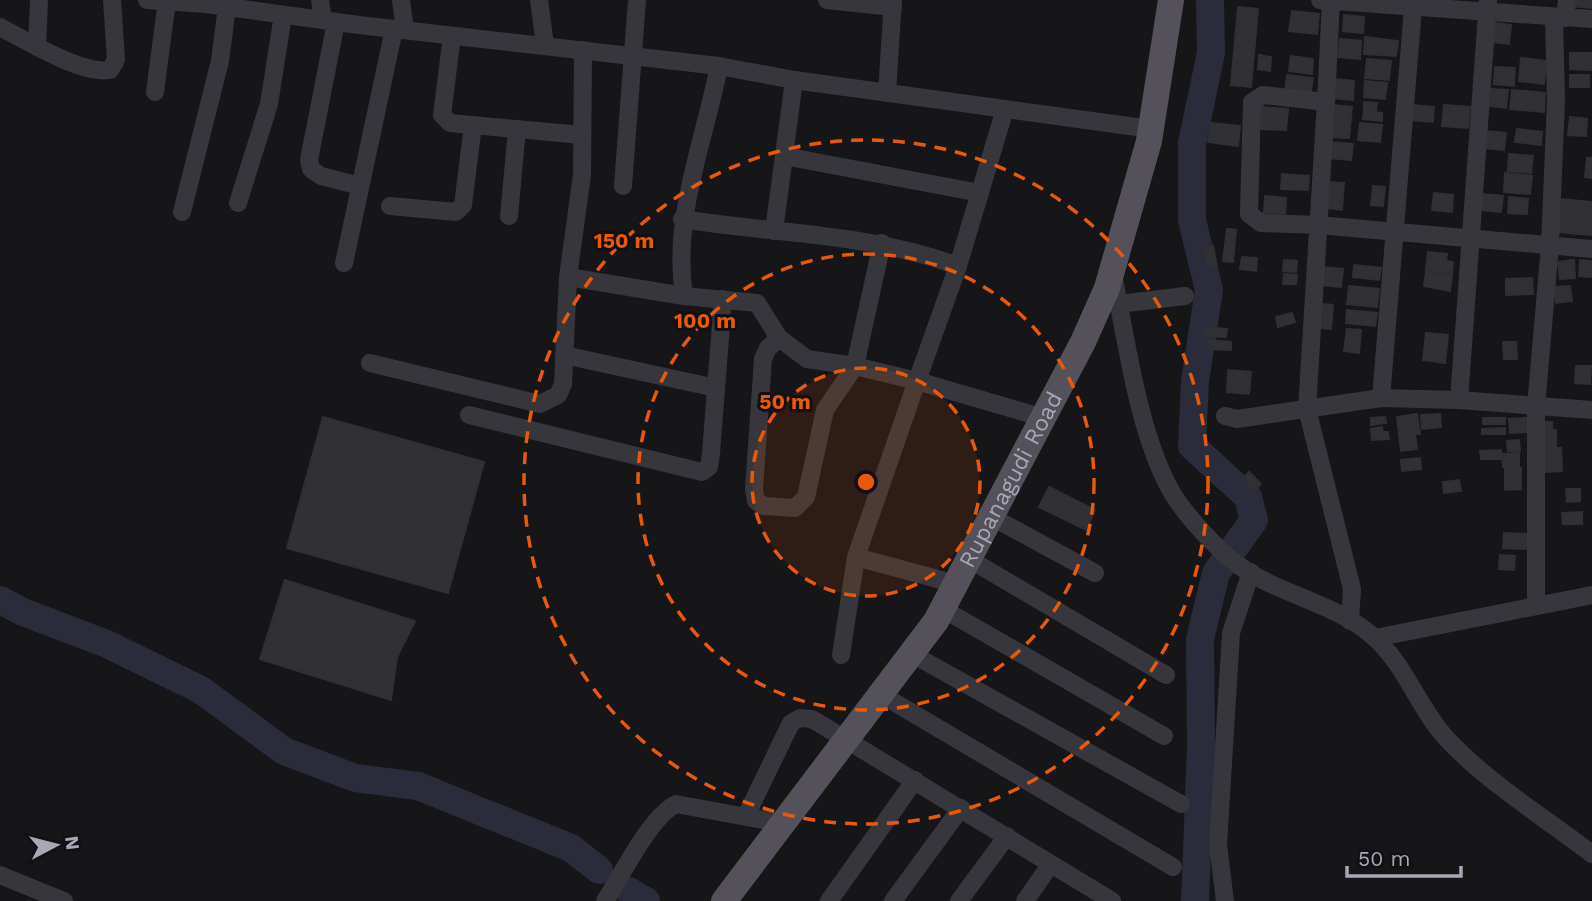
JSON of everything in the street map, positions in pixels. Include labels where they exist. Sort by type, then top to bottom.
[{"type":"main road","name":"Rupanagudi Road","points":[[724,901],[849,740],[943,609],[1083,342],[1112,270],[1151,129],[1171,0]]},
{"type":"street","points":[[37,47],[39,0]]},
{"type":"street","points":[[0,27],[37,47],[102,71],[114,67],[116,60],[112,0]]},
{"type":"street","points":[[147,0],[228,7],[251,5],[284,15],[719,66],[794,80],[1151,129]]},
{"type":"street","points":[[320,0],[329,21],[309,160],[311,169],[321,176],[360,186]]},
{"type":"street","points":[[344,263],[360,186],[400,30],[401,0]]},
{"type":"street","points":[[538,0],[545,45]]},
{"type":"street","points":[[623,186],[637,0]]},
{"type":"street","points":[[827,0],[893,4],[887,93]]},
{"type":"street","points":[[1350,621],[1352,589],[1307,409],[1331,1],[1488,6],[1562,12],[1592,19]]},
{"type":"street","points":[[155,92],[167,2]]},
{"type":"street","points":[[1381,398],[1409,5]]},
{"type":"street","points":[[1459,400],[1488,6]]},
{"type":"street","points":[[183,212],[220,61],[228,7]]},
{"type":"street","points":[[1536,605],[1536,407],[1550,245],[1562,12]]},
{"type":"street","points":[[238,203],[270,104],[284,15]]},
{"type":"street","points":[[452,36],[442,116],[450,123],[582,135]]},
{"type":"street","points":[[370,363],[540,404],[558,395],[563,384],[568,277],[582,175],[583,50]]},
{"type":"street","points":[[684,296],[680,267],[682,219],[719,66]]},
{"type":"street","points":[[774,231],[794,80]]},
{"type":"street","points":[[1326,102],[1263,95],[1252,102],[1250,214],[1261,223],[1318,225],[1592,249]]},
{"type":"street","points":[[841,655],[856,557],[958,267],[1005,109]]},
{"type":"street","points":[[390,206],[456,212],[463,205],[473,125]]},
{"type":"street","points":[[509,216],[517,129]]},
{"type":"street","points":[[784,156],[980,193]]},
{"type":"street","points":[[682,219],[882,243],[916,251],[958,267]]},
{"type":"street","points":[[779,338],[768,348],[763,359],[754,489],[756,501],[764,506],[795,508],[802,504],[806,497],[825,410],[855,366],[882,243]]},
{"type":"street","points":[[1112,270],[1150,439],[1170,489],[1212,541],[1246,570],[1350,621],[1376,638],[1398,663],[1451,744],[1592,854]]},
{"type":"street","points":[[568,277],[684,296],[757,303],[779,338],[807,359],[855,366],[917,381],[1044,418]]},
{"type":"street","points":[[1119,304],[1185,296]]},
{"type":"street","points":[[469,415],[702,472],[709,467],[723,299]]},
{"type":"street","points":[[564,355],[716,388]]},
{"type":"street","points":[[1225,416],[1237,419],[1381,398],[1459,400],[1592,410]]},
{"type":"street","points":[[992,517],[1095,573]]},
{"type":"street","points":[[856,557],[956,584]]},
{"type":"street","points":[[970,559],[1166,675]]},
{"type":"street","points":[[1225,901],[1218,845],[1231,633],[1246,570]]},
{"type":"street","points":[[1376,638],[1592,595]]},
{"type":"street","points":[[943,609],[1164,736]]},
{"type":"street","points":[[912,654],[1181,804]]},
{"type":"street","points":[[882,695],[1173,867]]},
{"type":"street","points":[[746,816],[790,723],[800,718],[812,719],[1007,836],[1051,864],[1091,895],[1112,901]]},
{"type":"street","points":[[829,901],[915,780]]},
{"type":"street","points":[[605,901],[667,808],[676,804],[785,824]]},
{"type":"street","points":[[893,901],[961,808]]},
{"type":"street","points":[[960,901],[1007,836]]},
{"type":"street","points":[[1025,901],[1051,864]]},
{"type":"street","points":[[0,875],[64,901]]},
{"type":"building","points":[[1572,0],[1592,0],[1592,8],[1571,6]]},
{"type":"building","points":[[1238,7],[1258,9],[1251,87],[1231,85]]},
{"type":"building","points":[[1292,11],[1319,14],[1317,34],[1289,31]]},
{"type":"building","points":[[1344,15],[1364,17],[1363,33],[1343,31]]},
{"type":"building","points":[[1494,23],[1511,25],[1509,44],[1493,42]]},
{"type":"building","points":[[1365,37],[1398,41],[1396,56],[1364,54]]},
{"type":"building","points":[[1340,39],[1361,41],[1360,59],[1338,57]]},
{"type":"building","points":[[1570,53],[1592,53],[1592,70],[1570,69]]},
{"type":"building","points":[[1259,55],[1271,57],[1270,71],[1258,69]]},
{"type":"building","points":[[1291,56],[1313,59],[1312,74],[1289,71]]},
{"type":"building","points":[[1521,58],[1546,61],[1544,84],[1519,81]]},
{"type":"building","points":[[1367,59],[1391,61],[1389,80],[1365,78]]},
{"type":"building","points":[[1495,67],[1515,68],[1514,86],[1494,84]]},
{"type":"building","points":[[1287,75],[1313,78],[1310,96],[1285,93]]},
{"type":"building","points":[[1570,75],[1589,75],[1589,87],[1570,87]]},
{"type":"building","points":[[1333,79],[1354,81],[1353,100],[1331,98]]},
{"type":"building","points":[[1365,81],[1387,83],[1385,99],[1364,97]]},
{"type":"building","points":[[1491,89],[1508,90],[1506,108],[1489,106]]},
{"type":"building","points":[[1512,90],[1545,93],[1544,112],[1510,109]]},
{"type":"building","points":[[1364,102],[1377,103],[1376,112],[1364,111]]},
{"type":"building","points":[[1334,105],[1352,107],[1349,138],[1331,137]]},
{"type":"building","points":[[1413,105],[1434,107],[1433,122],[1411,120]]},
{"type":"building","points":[[1444,105],[1470,107],[1468,128],[1442,126]]},
{"type":"building","points":[[1260,107],[1288,109],[1286,130],[1258,129]]},
{"type":"building","points":[[1364,111],[1382,113],[1382,121],[1363,119]]},
{"type":"building","points":[[1570,117],[1587,119],[1586,136],[1568,135]]},
{"type":"building","points":[[1211,123],[1240,126],[1238,146],[1208,142]]},
{"type":"building","points":[[1360,123],[1382,125],[1380,142],[1358,140]]},
{"type":"building","points":[[1517,129],[1542,132],[1541,145],[1515,142]]},
{"type":"building","points":[[1485,131],[1506,133],[1504,150],[1483,148]]},
{"type":"building","points":[[1330,142],[1353,144],[1351,160],[1328,158]]},
{"type":"building","points":[[1509,154],[1533,156],[1531,173],[1508,171]]},
{"type":"building","points":[[1587,158],[1592,158],[1592,178],[1585,177]]},
{"type":"building","points":[[1505,173],[1532,176],[1530,194],[1504,192]]},
{"type":"building","points":[[1282,174],[1309,176],[1308,190],[1281,189]]},
{"type":"building","points":[[1328,182],[1344,183],[1342,210],[1326,208]]},
{"type":"building","points":[[1373,186],[1385,187],[1383,206],[1371,205]]},
{"type":"building","points":[[1434,193],[1453,195],[1452,212],[1432,210]]},
{"type":"building","points":[[1482,194],[1503,196],[1501,212],[1480,210]]},
{"type":"building","points":[[1265,196],[1286,198],[1285,214],[1264,213]]},
{"type":"building","points":[[1509,197],[1528,199],[1527,214],[1508,213]]},
{"type":"building","points":[[1560,199],[1592,202],[1592,235],[1557,232]]},
{"type":"building","points":[[1227,229],[1236,230],[1233,262],[1223,261]]},
{"type":"building","points":[[1213,246],[1217,266],[1207,267],[1204,248]]},
{"type":"building","points":[[1428,252],[1447,254],[1446,261],[1453,262],[1452,273],[1426,270]]},
{"type":"building","points":[[1242,257],[1257,258],[1256,271],[1240,269]]},
{"type":"building","points":[[1284,260],[1297,261],[1296,272],[1283,271]]},
{"type":"building","points":[[1574,260],[1575,278],[1560,279],[1558,262]]},
{"type":"building","points":[[1580,260],[1592,261],[1592,277],[1579,276]]},
{"type":"building","points":[[1354,265],[1381,268],[1379,280],[1353,277]]},
{"type":"building","points":[[1322,267],[1343,269],[1341,287],[1320,285]]},
{"type":"building","points":[[1426,272],[1452,275],[1450,291],[1424,286]]},
{"type":"building","points":[[1284,274],[1297,275],[1296,284],[1283,284]]},
{"type":"building","points":[[1532,278],[1533,294],[1506,295],[1506,279]]},
{"type":"building","points":[[1349,286],[1379,289],[1377,307],[1347,304]]},
{"type":"building","points":[[1570,286],[1572,301],[1556,303],[1554,287]]},
{"type":"building","points":[[1323,304],[1333,305],[1331,329],[1320,328]]},
{"type":"building","points":[[1347,310],[1377,313],[1375,326],[1346,323]]},
{"type":"building","points":[[1292,313],[1295,322],[1278,327],[1276,317]]},
{"type":"building","points":[[1205,327],[1227,329],[1226,337],[1204,336]]},
{"type":"building","points":[[1347,329],[1361,330],[1359,353],[1344,351]]},
{"type":"building","points":[[1426,333],[1448,335],[1445,363],[1423,360]]},
{"type":"building","points":[[1209,340],[1231,342],[1231,350],[1209,349]]},
{"type":"building","points":[[1503,342],[1516,342],[1517,359],[1504,359]]},
{"type":"building","points":[[1576,366],[1591,366],[1590,384],[1575,383]]},
{"type":"building","points":[[1228,370],[1251,372],[1249,394],[1227,392]]},
{"type":"building","points":[[1417,414],[1420,434],[1415,434],[1417,449],[1401,451],[1397,417]]},
{"type":"building","points":[[1440,414],[1441,427],[1422,429],[1421,415]]},
{"type":"building","points":[[323,417],[484,462],[448,593],[287,548]]},
{"type":"building","points":[[1385,417],[1386,423],[1371,425],[1371,418]]},
{"type":"building","points":[[1483,418],[1505,418],[1505,424],[1483,424]]},
{"type":"building","points":[[1526,418],[1527,432],[1510,433],[1509,419]]},
{"type":"building","points":[[1544,422],[1552,422],[1552,430],[1556,430],[1556,448],[1561,448],[1562,471],[1545,472]]},
{"type":"building","points":[[1382,427],[1383,432],[1388,432],[1389,439],[1372,440],[1371,429]]},
{"type":"building","points":[[1505,428],[1505,434],[1482,434],[1482,429]]},
{"type":"building","points":[[1519,440],[1520,451],[1508,451],[1507,441]]},
{"type":"building","points":[[1501,450],[1501,459],[1481,459],[1480,451]]},
{"type":"building","points":[[1519,453],[1519,467],[1503,467],[1502,454]]},
{"type":"building","points":[[1420,458],[1421,469],[1402,471],[1401,460]]},
{"type":"building","points":[[1505,468],[1521,468],[1521,489],[1505,490]]},
{"type":"building","points":[[1249,472],[1261,484],[1254,491],[1243,479]]},
{"type":"building","points":[[1459,480],[1461,491],[1444,493],[1443,482]]},
{"type":"building","points":[[1049,487],[1095,510],[1086,530],[1039,507]]},
{"type":"building","points":[[1566,489],[1580,489],[1580,501],[1567,502]]},
{"type":"building","points":[[1582,512],[1582,524],[1563,524],[1562,513]]},
{"type":"building","points":[[1504,533],[1528,534],[1527,549],[1503,548]]},
{"type":"building","points":[[1500,555],[1515,556],[1514,570],[1499,569]]},
{"type":"building","points":[[285,580],[415,621],[397,657],[391,700],[260,659]]},
{"type":"waterway","points":[[1195,901],[1201,747],[1200,639],[1216,573],[1254,520],[1248,497],[1192,446],[1195,381],[1209,290],[1192,220],[1192,143],[1211,53],[1210,0]]},
{"type":"waterway","points":[[0,600],[23,612],[107,644],[201,690],[284,751],[355,778],[418,786],[571,848],[599,870]]},
{"type":"waterway","points":[[629,891],[646,901]]}]
